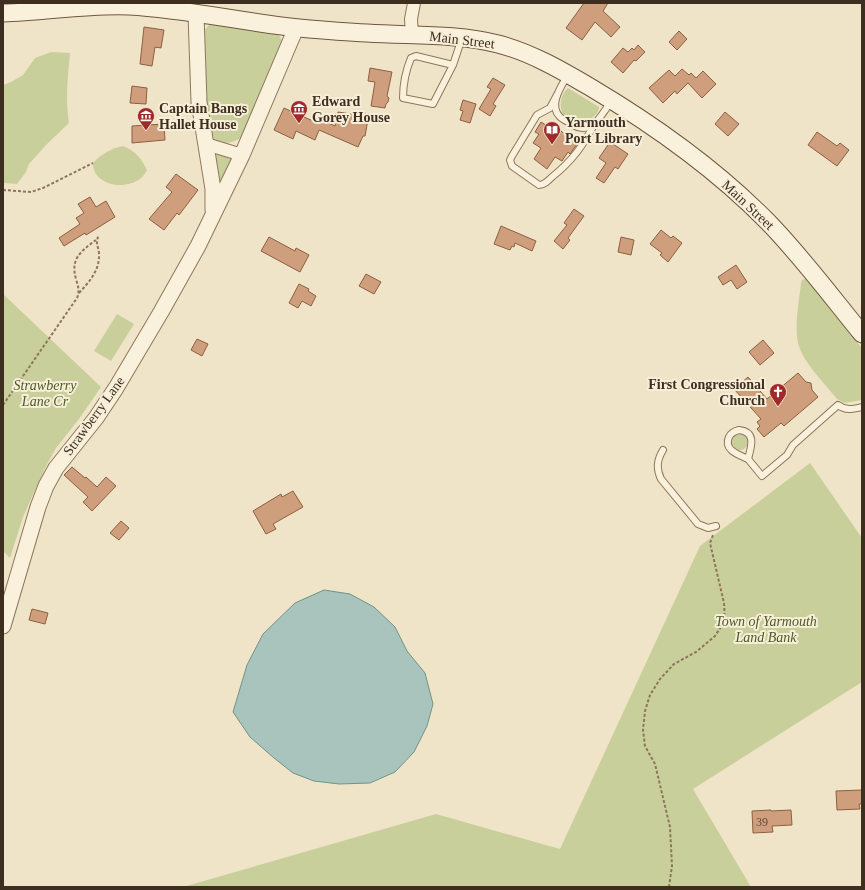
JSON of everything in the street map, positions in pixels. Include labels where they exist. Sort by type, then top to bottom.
[{"type":"main road","name":"Main Street","points":[[3,13],[79,7],[119,6],[152,8],[296,28],[462,37],[488,41],[513,48],[545,62],[612,100],[686,150],[770,224],[862,334]]},
{"type":"street","points":[[412,35],[411,19],[414,3]]},
{"type":"street","name":"Strawberry Lane","points":[[196,14],[199,102],[213,194],[214,206],[212,216]]},
{"type":"street","name":"Strawberry Lane","points":[[3,626],[38,507],[51,477],[62,460],[96,418],[116,388],[198,246],[242,155],[296,28]]},
{"type":"street","points":[[206,144],[242,155]]},
{"type":"lane","points":[[453,65],[416,56],[411,58],[403,87],[402,98],[433,104],[453,65],[462,37]]},
{"type":"lane","points":[[568,75],[552,105],[537,116],[510,160],[512,166],[538,185],[544,184],[569,162],[586,141],[595,123],[612,100]]},
{"type":"lane","points":[[557,94],[555,106],[560,117],[576,127],[591,127],[595,123]]},
{"type":"lane","points":[[748,459],[751,438],[743,431],[736,431],[729,436],[728,444],[730,448],[736,454],[748,459],[762,476],[787,455],[793,445],[838,405],[848,410],[862,407]]},
{"type":"lane","points":[[663,450],[658,458],[657,465],[658,473],[661,479],[698,524],[708,528],[716,526]]},
{"type":"path","points":[[3,190],[31,192],[43,188],[93,163]]},
{"type":"path","points":[[79,293],[74,269],[76,258],[84,249],[96,240],[99,235]]},
{"type":"path","points":[[3,405],[79,293],[92,278],[98,266],[96,240]]},
{"type":"path","points":[[670,887],[672,866],[670,827],[655,764],[645,746],[643,730],[645,711],[650,695],[660,679],[674,664],[696,652],[715,636],[725,621],[724,603],[710,543],[716,526]]},
{"type":"green space","points":[[210,24],[278,34],[283,42],[243,137],[227,143],[218,142],[214,139],[207,128],[203,32]]},
{"type":"green space","points":[[51,52],[70,53],[67,96],[69,123],[29,164],[26,172],[17,184],[3,183],[3,85],[23,75],[35,58]]},
{"type":"green space","points":[[568,88],[599,107],[594,117],[586,121],[578,122],[563,115],[561,101],[563,94]]},
{"type":"green space","points":[[123,146],[138,155],[147,170],[142,177],[135,182],[126,185],[108,183],[100,179],[95,172],[93,163],[107,152]]},
{"type":"green space","points":[[212,151],[233,157],[220,189]]},
{"type":"green space","points":[[805,279],[862,348],[862,400],[844,403],[837,399],[811,368],[800,349],[797,334],[798,307],[801,283],[802,280]]},
{"type":"green space","name":"Strawberry Lane Cr","points":[[3,294],[101,387],[79,419],[56,448],[45,468],[23,517],[10,558],[3,551]]},
{"type":"green space","points":[[117,314],[134,324],[111,361],[94,351]]},
{"type":"green space","points":[[740,434],[746,436],[748,442],[746,448],[740,450],[734,448],[732,442],[734,436]]},
{"type":"green space","name":"Town of Yarmouth Land Bank","points":[[810,463],[862,538],[862,682],[693,789],[751,887],[183,887],[436,814],[560,849],[700,546]]},
{"type":"water","points":[[324,590],[350,594],[374,607],[395,627],[407,651],[425,673],[433,704],[427,726],[414,752],[395,772],[370,783],[339,784],[314,781],[293,773],[250,737],[233,712],[247,665],[263,634],[295,603]]},
{"type":"building","points":[[584,3],[608,3],[603,11],[620,27],[611,37],[595,22],[582,40],[566,28]]},
{"type":"building","points":[[144,27],[164,30],[161,48],[155,47],[152,66],[140,64]]},
{"type":"building","points":[[679,31],[687,39],[677,50],[669,42]]},
{"type":"building","points":[[638,45],[645,52],[636,61],[634,60],[623,73],[611,62],[623,48],[628,52],[632,48],[634,50]]},
{"type":"building","points":[[370,68],[392,72],[387,96],[389,98],[385,108],[371,106],[375,82],[368,81]]},
{"type":"building","points":[[682,69],[689,75],[691,73],[696,78],[703,71],[716,84],[702,98],[688,83],[677,94],[675,91],[663,103],[649,88],[669,70],[675,76]]},
{"type":"building","points":[[493,78],[505,85],[493,104],[496,106],[490,116],[479,109],[491,89],[487,87]]},
{"type":"building","points":[[132,86],[147,88],[146,104],[130,103]]},
{"type":"building","points":[[463,100],[476,104],[470,123],[460,120],[463,111],[460,110]]},
{"type":"building","points":[[284,108],[313,121],[315,117],[335,126],[338,112],[351,114],[352,111],[369,114],[365,136],[363,136],[358,147],[319,130],[315,140],[296,131],[293,139],[274,130]]},
{"type":"building","points":[[725,112],[739,124],[728,136],[715,124]]},
{"type":"building","points":[[541,122],[552,129],[553,127],[558,129],[569,137],[568,139],[577,144],[570,154],[568,152],[562,161],[555,157],[547,169],[534,159],[541,148],[533,143],[539,134],[535,132]]},
{"type":"building","name":"Captain Bangs Hallet House","points":[[164,124],[165,140],[132,143],[132,126]]},
{"type":"building","points":[[817,132],[837,146],[840,143],[849,150],[837,166],[808,145]]},
{"type":"building","points":[[610,142],[628,154],[618,169],[615,167],[604,183],[596,178],[606,163],[599,158]]},
{"type":"building","points":[[176,174],[198,190],[179,215],[177,213],[164,230],[149,219],[172,192],[166,187]]},
{"type":"building","points":[[90,197],[96,207],[106,201],[115,217],[86,235],[85,233],[64,246],[59,238],[80,224],[76,218],[84,213],[78,204]]},
{"type":"building","points":[[574,209],[584,216],[568,238],[570,240],[563,249],[554,241],[567,225],[564,223]]},
{"type":"building","points":[[501,226],[536,241],[532,251],[515,243],[514,247],[512,246],[510,250],[494,244]]},
{"type":"building","points":[[661,230],[671,238],[673,236],[682,243],[668,262],[660,255],[662,253],[650,244]]},
{"type":"building","points":[[269,237],[295,251],[296,248],[309,255],[300,272],[261,251]]},
{"type":"building","points":[[621,237],[634,240],[631,255],[618,252]]},
{"type":"building","points":[[736,265],[747,282],[737,289],[731,280],[723,285],[718,277]]},
{"type":"building","points":[[366,274],[381,282],[374,294],[359,286]]},
{"type":"building","points":[[299,284],[309,289],[308,291],[316,296],[311,306],[302,301],[298,308],[289,303]]},
{"type":"building","points":[[197,339],[208,344],[202,356],[191,350]]},
{"type":"building","points":[[763,340],[774,353],[760,365],[749,352]]},
{"type":"building","name":"First Congressional Church","points":[[798,373],[806,382],[811,383],[812,390],[818,397],[784,426],[781,423],[764,437],[757,429],[760,426],[757,422],[761,419],[734,389],[748,377],[767,399]]},
{"type":"building","points":[[72,467],[97,487],[106,477],[116,486],[92,511],[83,502],[88,497],[64,475]]},
{"type":"building","points":[[293,491],[303,507],[273,524],[276,529],[266,534],[253,511],[281,494],[282,497]]},
{"type":"building","points":[[121,521],[129,528],[119,540],[110,533]]},
{"type":"building","points":[[32,609],[48,613],[45,624],[29,620]]},
{"type":"building","points":[[862,790],[862,804],[859,804],[860,809],[837,810],[836,791]]},
{"type":"building","points":[[791,810],[792,825],[772,826],[773,832],[753,833],[752,811]]},
{"type":"place","name":"Edward Gorey House","points":[[299,124]]},
{"type":"place","name":"Captain Bangs Hallet House","points":[[146,131]]},
{"type":"place","name":"Yarmouth Port Library","points":[[552,145]]},
{"type":"place","name":"First Congressional Church","points":[[778,407]]}]
